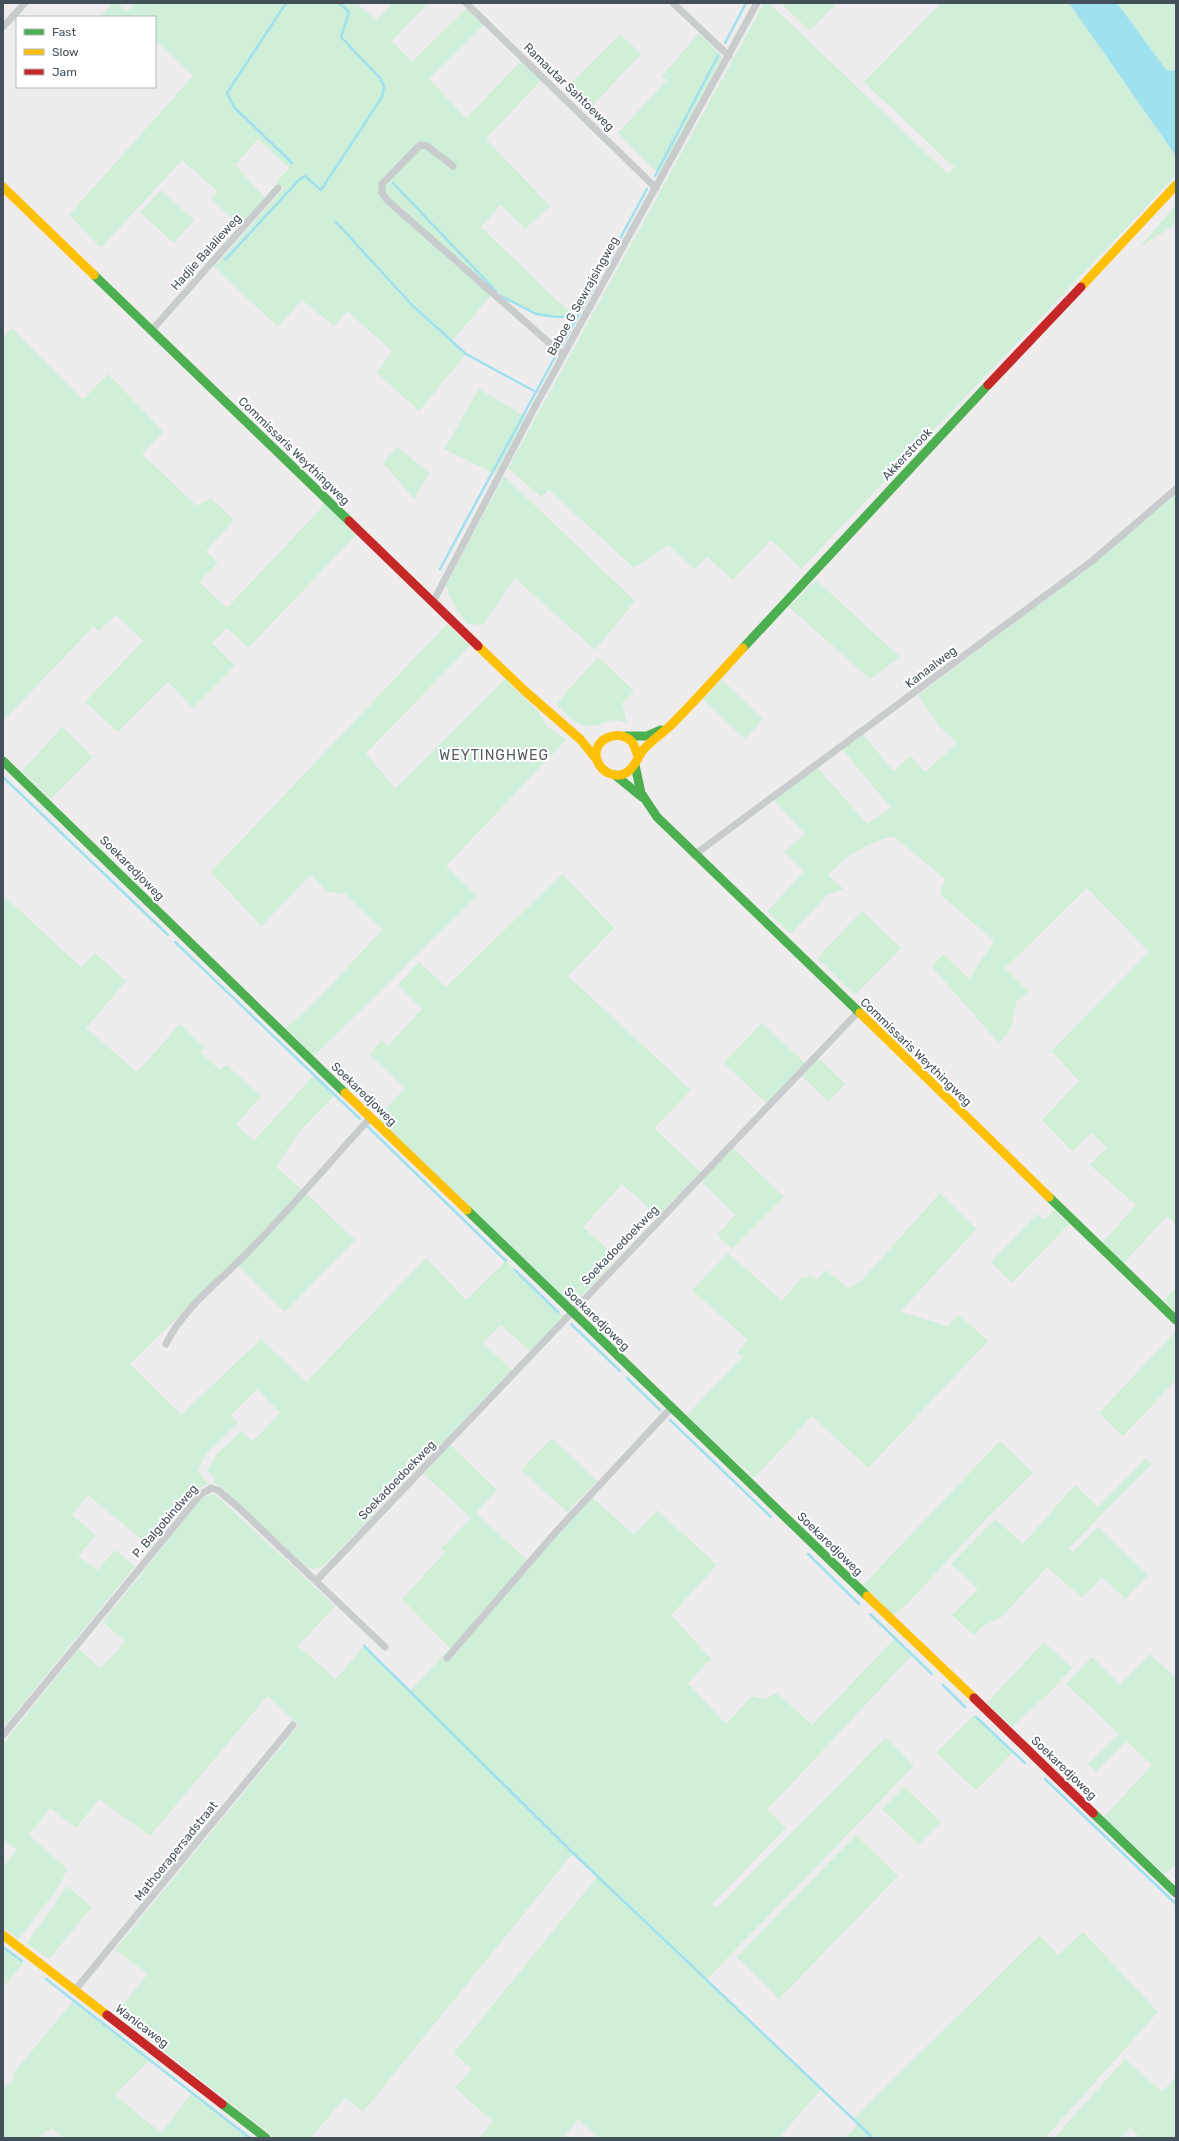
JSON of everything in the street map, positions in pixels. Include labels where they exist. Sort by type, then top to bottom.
[{"type":"street","points":[[3,27],[25,3]]},
{"type":"street","name":"Ramautar Sahtoeweg","points":[[466,3],[656,188]]},
{"type":"street","points":[[673,3],[729,56]]},
{"type":"street","name":"Baboe G Sewrajsingweg","points":[[433,602],[563,355],[757,3]]},
{"type":"street","points":[[453,166],[427,146],[420,145],[382,184],[382,193],[387,200],[563,355]]},
{"type":"street","name":"Akkerstrook","points":[[637,760],[994,378],[1162,202],[1176,185]]},
{"type":"street","name":"Commissaris Weythingweg","points":[[3,186],[151,331],[433,602],[569,732],[581,740],[596,760]]},
{"type":"street","name":"Hadjie Balalieweg","points":[[151,331],[278,188]]},
{"type":"street","name":"Kanaalweg","points":[[694,855],[1092,561],[1176,489]]},
{"type":"street","points":[[626,736],[634,742],[637,760],[630,771],[623,775],[614,776],[604,771],[596,760],[597,747],[605,737],[617,734],[626,736],[647,736],[672,724]]},
{"type":"street","name":"Commissaris Weythingweg","points":[[569,732],[587,738],[605,737]]},
{"type":"street","name":"Commissaris Weythingweg","points":[[637,760],[636,776],[642,797],[649,808],[694,855],[1176,1320]]},
{"type":"street","name":"Soekaredjoweg","points":[[3,761],[572,1312],[1176,1893]]},
{"type":"street","name":"Commissaris Weythingweg","points":[[614,776],[642,797]]},
{"type":"street","name":"Soekadoedoekweg","points":[[316,1581],[858,1012]]},
{"type":"street","points":[[166,1344],[174,1329],[184,1316],[249,1251],[372,1118]]},
{"type":"street","points":[[447,1658],[554,1534],[672,1408]]},
{"type":"street","name":"P. Balgobindweg","points":[[3,1735],[195,1500],[206,1490],[211,1488],[218,1490],[385,1647]]},
{"type":"street","name":"Mathoerapersadstraat","points":[[75,1990],[293,1725]]},
{"type":"street","name":"Wanicaweg","points":[[3,1935],[266,2138]]},
{"type":"green space","points":[[113,3],[117,3],[127,12],[135,3],[356,3],[376,20],[393,3],[428,3],[392,41],[412,62],[467,8],[484,25],[429,79],[466,118],[522,60],[542,79],[486,139],[550,206],[525,229],[501,205],[481,227],[564,307],[578,316],[557,317],[536,314],[495,291],[452,341],[466,354],[419,411],[377,373],[392,351],[347,311],[334,326],[302,300],[278,327],[214,267],[284,188],[276,183],[289,168],[258,139],[235,165],[265,198],[241,226],[211,199],[217,191],[182,160],[101,248],[69,215],[193,76],[156,41],[156,16],[101,16]]},
{"type":"green space","points":[[764,3],[769,3],[947,173],[955,168],[864,82],[941,3],[1069,3],[1176,156],[1176,174],[1135,219],[801,569],[771,540],[733,580],[707,557],[694,569],[668,545],[634,568],[549,490],[541,497],[508,468]]},
{"type":"green space","points":[[781,3],[837,3],[810,31]]},
{"type":"green space","points":[[1117,3],[1176,3],[1174,57],[1176,70],[1167,71]]},
{"type":"green space","points":[[699,33],[722,56],[721,60],[662,171],[653,169],[618,133],[667,80],[662,76]]},
{"type":"green space","points":[[620,34],[641,54],[592,106],[571,84]]},
{"type":"green space","points":[[161,190],[194,220],[174,243],[140,212]]},
{"type":"green space","points":[[1176,205],[1176,224],[1140,247]]},
{"type":"green space","points":[[12,328],[83,400],[108,374],[164,432],[142,454],[197,506],[211,498],[234,520],[206,551],[218,563],[199,582],[227,608],[325,504],[357,534],[248,648],[227,628],[212,643],[235,666],[193,708],[168,682],[118,732],[85,702],[143,641],[116,615],[99,631],[94,626],[3,721],[3,338]]},
{"type":"green space","points":[[479,389],[526,417],[495,474],[444,449]]},
{"type":"green space","points":[[397,447],[430,473],[414,499],[383,463]]},
{"type":"green space","points":[[504,476],[635,601],[595,650],[515,578],[483,625],[467,624],[450,598],[446,585]]},
{"type":"green space","points":[[1176,494],[1176,1225],[1167,1216],[1124,1263],[1102,1243],[1136,1205],[1090,1165],[1107,1147],[1091,1133],[1073,1152],[1042,1120],[1079,1081],[1051,1051],[1149,952],[1087,888],[1005,968],[1029,992],[1016,1002],[1011,1029],[999,1043],[932,967],[943,954],[969,979],[994,941],[940,894],[945,879],[893,836],[865,846],[850,856],[828,875],[844,889],[828,894],[791,934],[767,912],[804,871],[784,852],[805,834],[773,799],[817,767],[867,824],[891,808],[842,749],[863,734],[893,771],[911,756],[925,772],[957,743],[938,725],[918,695],[1092,565]]},
{"type":"green space","points":[[816,580],[900,657],[870,679],[789,607]]},
{"type":"green space","points":[[447,624],[470,646],[366,753],[395,789],[505,679],[536,709],[547,726],[566,740],[446,866],[477,896],[314,1056],[286,1028],[319,998],[382,930],[345,894],[327,892],[311,875],[261,926],[211,872]]},
{"type":"green space","points":[[598,657],[634,691],[622,703],[627,723],[614,720],[590,726],[584,725],[573,720],[556,704]]},
{"type":"green space","points":[[722,680],[763,719],[745,739],[703,700]]},
{"type":"green space","points":[[62,727],[93,757],[51,799],[22,771]]},
{"type":"green space","points":[[562,874],[614,928],[568,976],[691,1090],[654,1128],[700,1172],[658,1216],[622,1184],[583,1227],[617,1258],[581,1296],[571,1302],[567,1301],[377,1118],[405,1088],[369,1054],[382,1040],[388,1046],[422,1009],[398,985],[419,962],[446,987]]},
{"type":"green space","points":[[3,895],[81,967],[95,953],[126,981],[86,1028],[137,1072],[180,1024],[205,1048],[201,1053],[220,1070],[227,1065],[261,1096],[236,1125],[254,1141],[314,1075],[335,1095],[299,1132],[276,1167],[302,1190],[248,1248],[130,1364],[181,1415],[261,1339],[306,1382],[426,1258],[466,1300],[506,1261],[564,1317],[531,1352],[501,1325],[483,1343],[512,1370],[324,1566],[314,1569],[307,1567],[220,1486],[214,1483],[214,1477],[207,1470],[217,1454],[241,1431],[253,1441],[280,1413],[257,1389],[231,1415],[238,1423],[206,1454],[198,1470],[208,1484],[199,1488],[151,1547],[88,1495],[72,1515],[96,1535],[78,1556],[98,1570],[115,1550],[135,1566],[3,1728]]},
{"type":"green space","points":[[862,911],[901,948],[855,995],[817,958]]},
{"type":"green space","points":[[762,1023],[805,1063],[766,1103],[724,1063]]},
{"type":"green space","points":[[819,1058],[845,1084],[828,1102],[802,1076]]},
{"type":"green space","points":[[733,1148],[784,1197],[732,1249],[717,1235],[735,1215],[701,1181]]},
{"type":"green space","points":[[940,1193],[976,1229],[900,1312],[948,1326],[959,1315],[988,1341],[868,1468],[812,1416],[754,1478],[687,1415],[742,1357],[737,1353],[748,1340],[692,1290],[728,1253],[782,1301],[802,1277],[812,1276],[817,1280],[826,1270],[849,1289],[863,1279]]},
{"type":"green space","points":[[307,1194],[355,1240],[285,1312],[238,1266]]},
{"type":"green space","points":[[1054,1210],[1069,1224],[1012,1283],[991,1262],[1037,1214],[1044,1220]]},
{"type":"green space","points":[[1176,1288],[1176,1313],[1166,1302],[1166,1298]]},
{"type":"green space","points":[[1176,1331],[1176,1380],[1123,1436],[1099,1413]]},
{"type":"green space","points":[[552,1438],[597,1481],[567,1512],[521,1470]]},
{"type":"green space","points":[[1000,1441],[1033,1473],[988,1517],[906,1605],[893,1615],[863,1585]]},
{"type":"green space","points":[[450,1445],[497,1490],[476,1513],[530,1563],[592,1497],[634,1535],[657,1510],[717,1565],[671,1615],[711,1659],[688,1683],[726,1724],[752,1696],[765,1699],[777,1693],[812,1725],[895,1638],[912,1655],[767,1810],[786,1828],[712,1904],[716,1909],[886,1737],[914,1766],[707,1979],[821,2089],[779,2138],[599,2138],[578,2119],[563,2138],[479,2138],[493,2121],[455,2088],[472,2069],[454,2053],[597,1877],[573,1853],[363,2112],[345,2097],[311,2138],[275,2138],[116,2013],[148,1974],[115,1950],[299,1725],[267,1696],[150,1836],[99,1799],[76,1828],[50,1808],[29,1835],[67,1869],[60,1885],[19,1939],[3,1927],[3,1867],[17,1850],[3,1839],[3,1744],[79,1649],[101,1669],[125,1641],[103,1622],[201,1499],[209,1495],[216,1495],[335,1606],[298,1646],[336,1679],[364,1646],[410,1691],[450,1648],[402,1599],[445,1552],[441,1549],[471,1518],[424,1474]]},
{"type":"green space","points":[[1146,1458],[1152,1464],[1069,1548],[1073,1552],[1098,1527],[1148,1575],[1125,1599],[1102,1577],[1082,1598],[1047,1567],[1002,1617],[983,1626],[974,1635],[952,1615],[978,1589],[951,1564],[995,1519],[1023,1544],[1075,1485],[1098,1507]]},
{"type":"green space","points":[[1044,1642],[1072,1668],[1050,1692],[1012,1727],[987,1703]]},
{"type":"green space","points":[[1150,1654],[1176,1678],[1176,1864],[1165,1874],[1104,1817],[1152,1765],[1127,1741],[1096,1772],[1088,1764],[1119,1734],[1066,1684],[1092,1657],[1120,1685]]},
{"type":"green space","points":[[974,1715],[1013,1752],[976,1790],[936,1753]]},
{"type":"green space","points":[[904,1787],[941,1822],[919,1844],[882,1809]]},
{"type":"green space","points":[[856,1835],[898,1876],[779,1999],[737,1957]]},
{"type":"green space","points":[[67,1886],[92,1907],[49,1959],[27,1943]]},
{"type":"green space","points":[[1083,1932],[1158,2012],[1045,2138],[846,2138],[858,2124],[853,2119],[1040,1935],[1058,1955]]},
{"type":"green space","points":[[3,1947],[24,1963],[3,1987]]},
{"type":"green space","points":[[74,2000],[150,2060],[115,2095],[161,2133],[192,2093],[250,2138],[63,2138],[52,2128],[36,2138],[3,2138],[3,2084],[7,2086],[16,2077],[13,2074]]},
{"type":"green space","points":[[1125,2059],[1162,2092],[1176,2077],[1176,2138],[1141,2138],[1130,2128],[1121,2138],[1054,2138]]},
{"type":"water","points":[[1069,3],[1117,3],[1167,71],[1176,70],[1176,156]]},
{"type":"waterway","points":[[286,3],[227,93],[234,107],[292,163]]},
{"type":"waterway","points":[[225,260],[299,180],[305,176],[321,190],[382,97],[384,87],[380,78],[341,37],[349,12],[339,3]]},
{"type":"waterway","points":[[725,43],[746,3]]},
{"type":"waterway","points":[[655,176],[718,56]]},
{"type":"waterway","points":[[393,183],[496,291]]},
{"type":"waterway","points":[[561,347],[647,189]]},
{"type":"waterway","points":[[336,222],[412,305],[466,354],[536,392]]},
{"type":"waterway","points":[[499,295],[536,314],[557,317],[578,316]]},
{"type":"waterway","points":[[440,569],[556,355]]},
{"type":"waterway","points":[[3,777],[168,935]]},
{"type":"waterway","points":[[175,942],[360,1119]]},
{"type":"waterway","points":[[368,1127],[506,1261]]},
{"type":"waterway","points":[[515,1270],[558,1312]]},
{"type":"waterway","points":[[571,1324],[620,1371]]},
{"type":"waterway","points":[[627,1378],[660,1410]]},
{"type":"waterway","points":[[670,1420],[771,1517]]},
{"type":"waterway","points":[[808,1554],[859,1604]]},
{"type":"waterway","points":[[870,1614],[932,1674]]},
{"type":"waterway","points":[[364,1646],[573,1853],[873,2138]]},
{"type":"waterway","points":[[943,1685],[965,1707]]},
{"type":"waterway","points":[[976,1717],[1025,1763]]},
{"type":"waterway","points":[[1045,1779],[1176,1904]]},
{"type":"waterway","points":[[3,1947],[22,1961]]},
{"type":"waterway","points":[[46,1979],[250,2138]]},
{"type":"traffic: fast","points":[[94,275],[349,521]]},
{"type":"traffic: fast","points":[[743,648],[988,385]]},
{"type":"traffic: fast","points":[[626,736],[647,736],[661,730]]},
{"type":"traffic: fast","points":[[3,761],[345,1093]]},
{"type":"traffic: fast","points":[[635,765],[641,793],[657,817],[860,1013]]},
{"type":"traffic: fast","points":[[615,775],[642,797]]},
{"type":"traffic: fast","points":[[1049,1197],[1176,1320]]},
{"type":"traffic: fast","points":[[467,1210],[867,1596]]},
{"type":"traffic: fast","points":[[1093,1813],[1176,1893]]},
{"type":"traffic: fast","points":[[222,2104],[266,2138]]},
{"type":"traffic: slow","points":[[1081,287],[1176,185]]},
{"type":"traffic: slow","points":[[3,187],[94,275]]},
{"type":"traffic: slow","points":[[478,646],[526,692],[581,740],[597,760]]},
{"type":"traffic: slow","points":[[638,756],[632,742],[620,736],[607,738],[598,747],[596,753],[597,760],[605,771],[613,775],[622,775],[629,771],[644,749],[681,715],[743,648]]},
{"type":"traffic: slow","points":[[860,1013],[1049,1197]]},
{"type":"traffic: slow","points":[[345,1093],[467,1210]]},
{"type":"traffic: slow","points":[[867,1596],[974,1698]]},
{"type":"traffic: slow","points":[[3,1935],[107,2015]]},
{"type":"traffic: jam","points":[[988,385],[1081,287]]},
{"type":"traffic: jam","points":[[349,521],[478,646]]},
{"type":"traffic: jam","points":[[974,1698],[1093,1813]]},
{"type":"traffic: jam","points":[[107,2015],[222,2104]]},
{"type":"district","name":"WEYTINGHWEG","points":[[494,755]]}]
